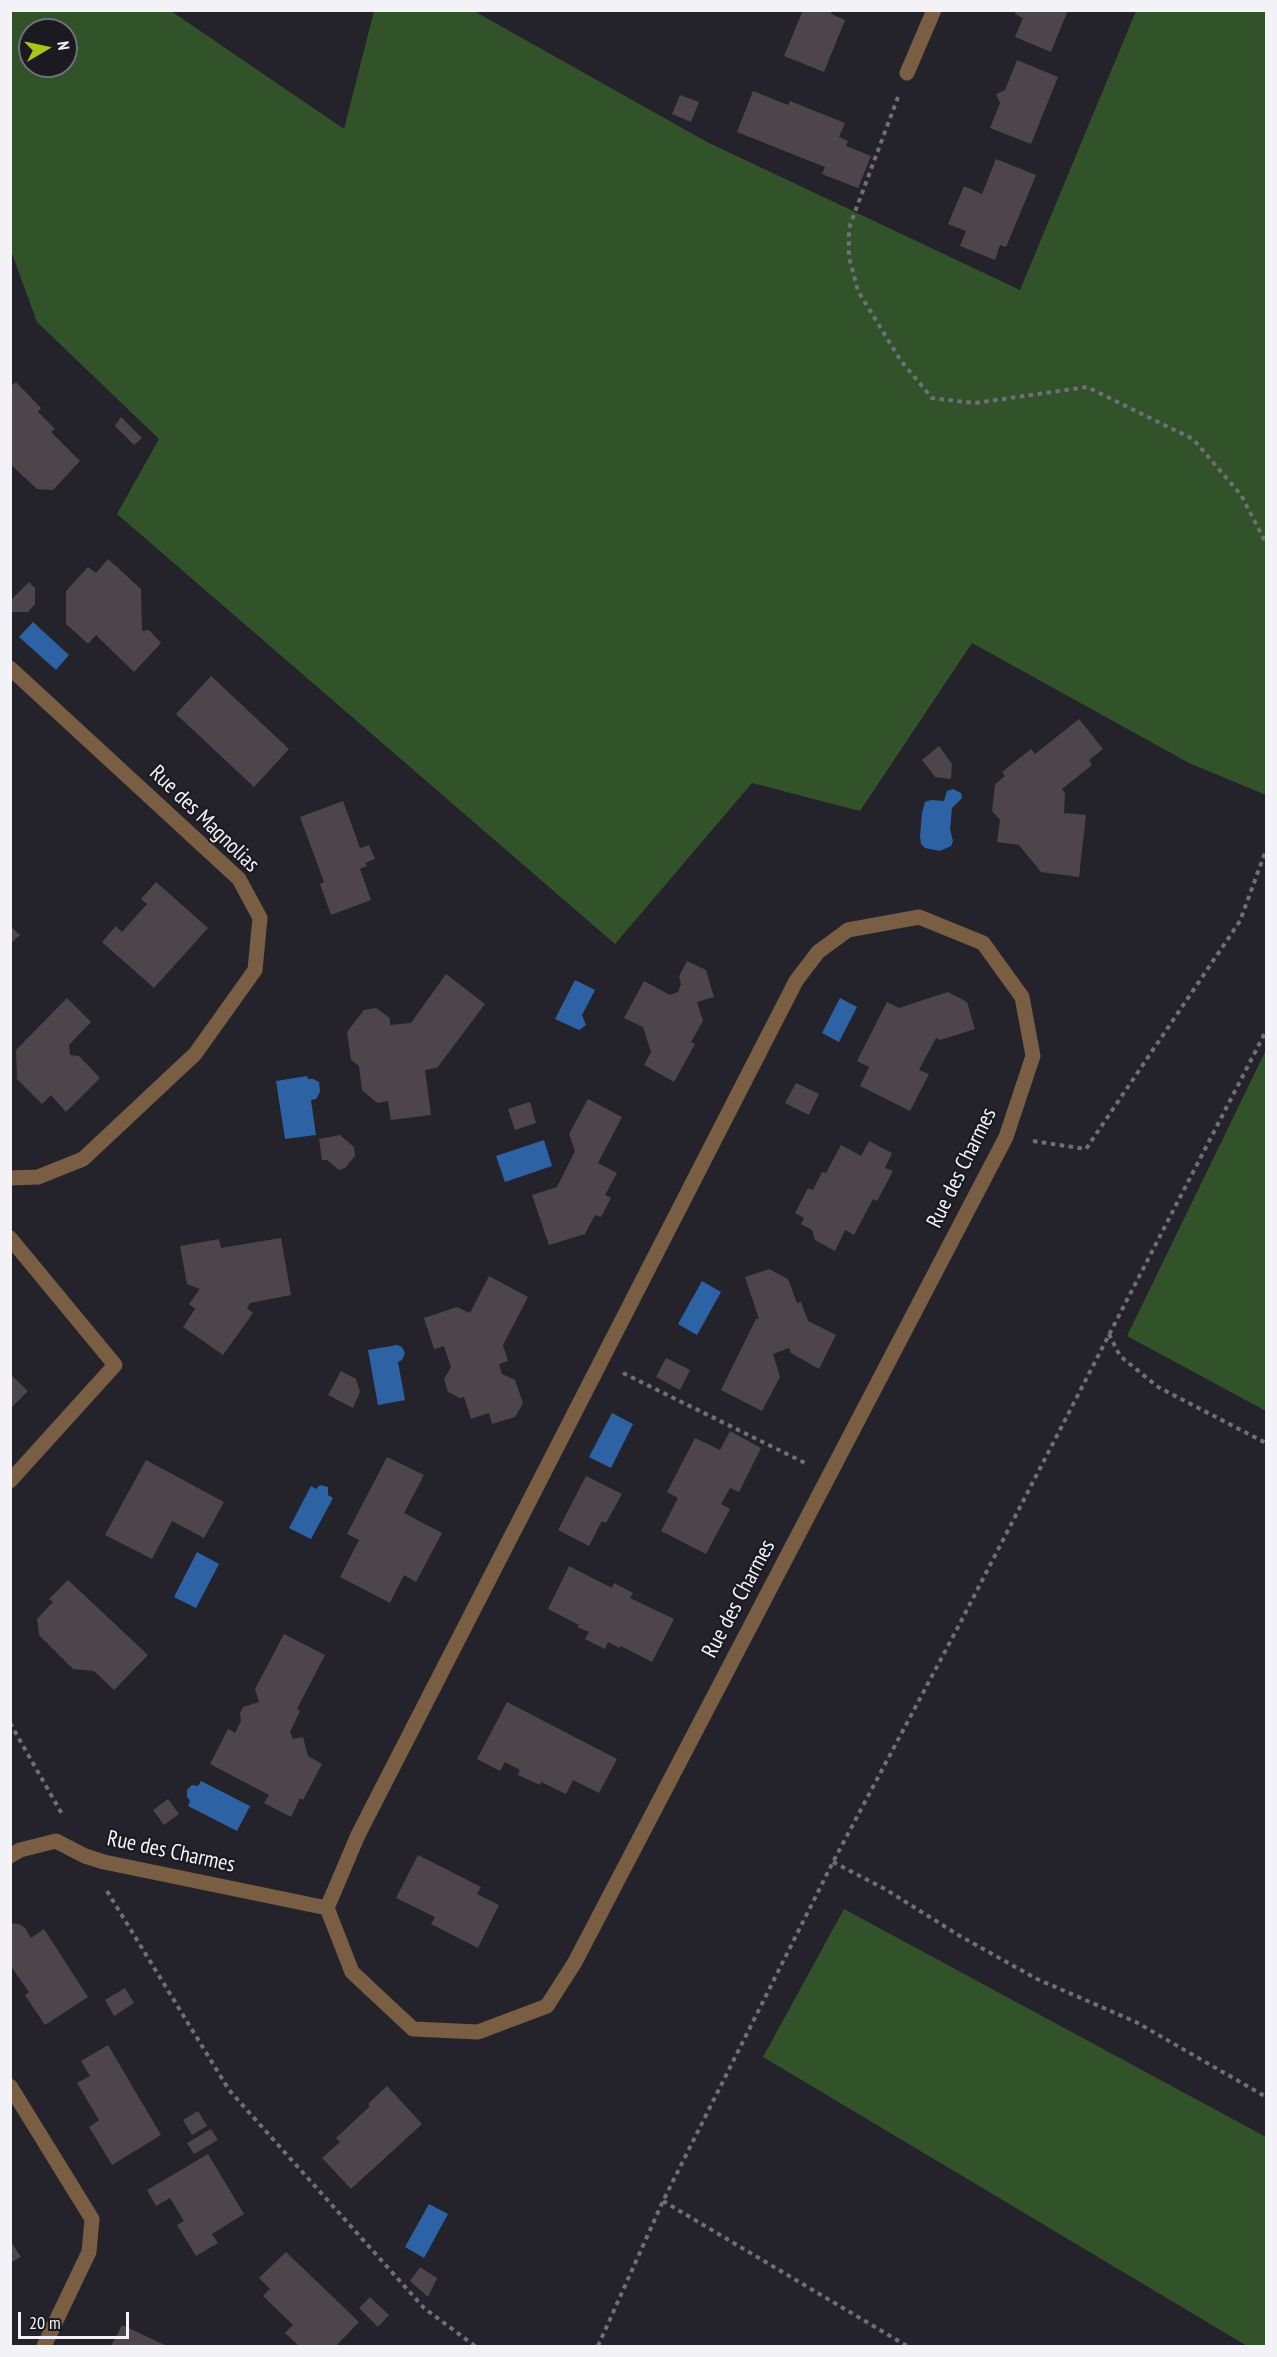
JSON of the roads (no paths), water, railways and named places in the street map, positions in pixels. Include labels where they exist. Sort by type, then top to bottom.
[{"type":"street","points":[[907,73],[934,10]]},
{"type":"street","name":"Rue des Magnolias","points":[[10,668],[238,879],[260,918],[255,970],[195,1054],[83,1159],[38,1177],[10,1178]]},
{"type":"street","name":"Rue des Charmes","points":[[920,917],[983,943],[1022,997],[1034,1056],[1006,1137],[576,1962],[546,2006],[478,2032],[413,2029],[352,1972],[327,1908],[358,1834],[796,981],[818,952],[848,930],[920,917]]},
{"type":"street","points":[[10,1238],[115,1365],[10,1480]]},
{"type":"street","name":"Rue des Charmes","points":[[10,1856],[20,1850],[56,1841],[85,1856],[104,1862],[327,1908]]},
{"type":"street","points":[[10,2086],[92,2219],[89,2253],[44,2346]]},
{"type":"water","points":[[33,622],[69,655],[56,670],[19,637]]},
{"type":"water","points":[[953,789],[961,793],[962,798],[952,808],[950,829],[953,841],[951,846],[940,851],[925,848],[921,844],[920,836],[925,802],[944,801],[947,791]]},
{"type":"water","points":[[575,980],[595,990],[582,1015],[586,1025],[579,1030],[555,1019]]},
{"type":"water","points":[[840,998],[857,1007],[839,1042],[822,1033]]},
{"type":"water","points":[[307,1076],[308,1079],[319,1082],[320,1092],[316,1099],[311,1100],[316,1135],[285,1139],[276,1081]]},
{"type":"water","points":[[544,1140],[552,1166],[505,1182],[496,1156]]},
{"type":"water","points":[[702,1281],[721,1292],[697,1335],[678,1324]]},
{"type":"water","points":[[397,1345],[402,1347],[405,1353],[402,1360],[398,1362],[405,1400],[378,1405],[368,1350]]},
{"type":"water","points":[[612,1413],[633,1424],[611,1468],[589,1457]]},
{"type":"water","points":[[320,1485],[328,1487],[328,1495],[333,1498],[311,1539],[289,1528],[311,1486],[316,1489]]},
{"type":"water","points":[[197,1552],[219,1564],[196,1608],[174,1597]]},
{"type":"water","points":[[201,1781],[250,1806],[237,1831],[188,1806],[190,1801],[187,1797],[187,1790],[192,1785],[198,1786]]},
{"type":"water","points":[[429,2204],[448,2214],[424,2258],[405,2247]]}]
